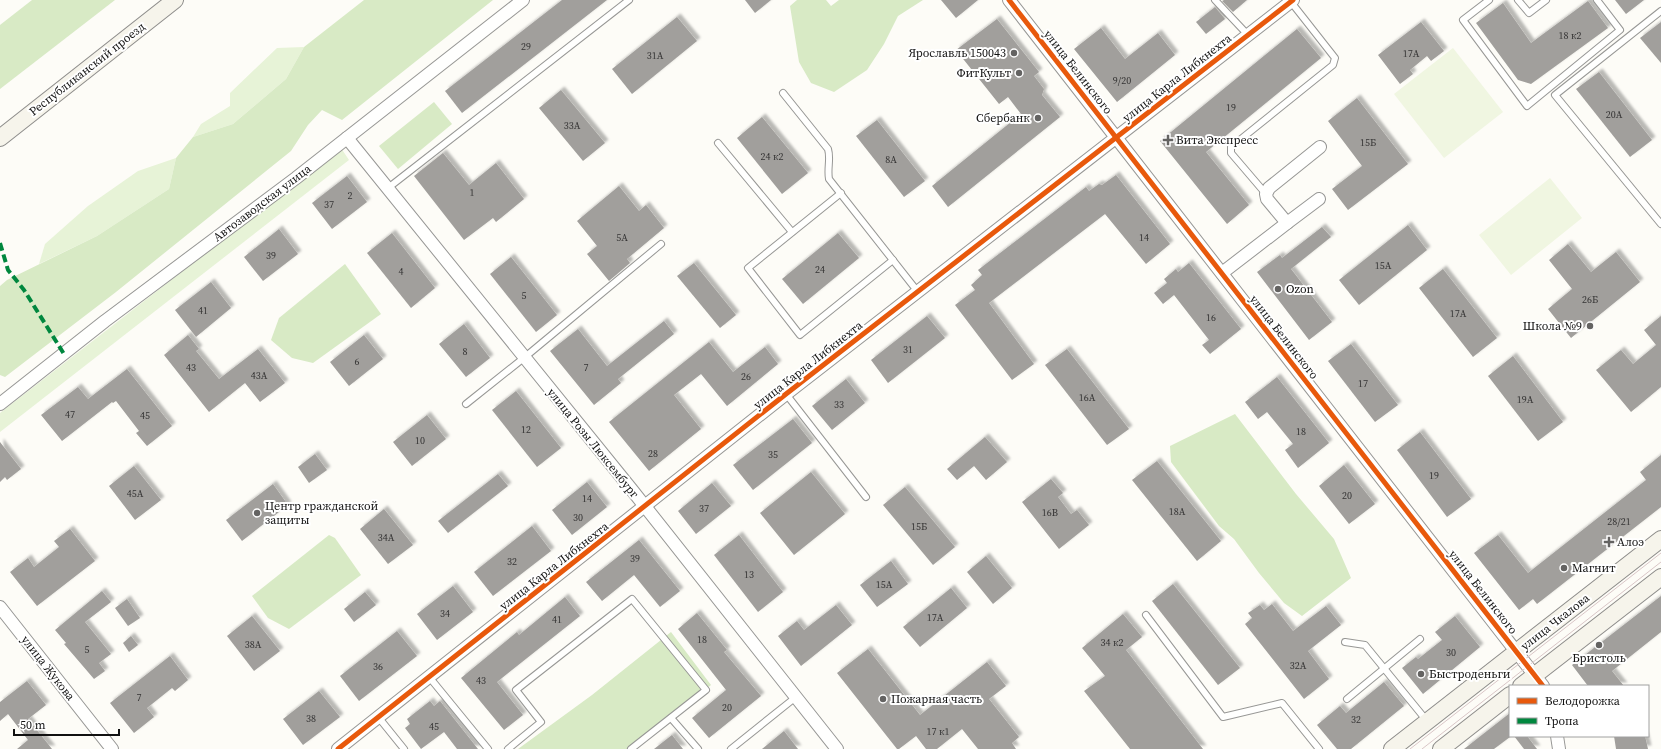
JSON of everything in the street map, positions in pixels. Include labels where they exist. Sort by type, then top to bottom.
[{"type":"main road","name":"Республиканский проезд","points":[[0,138],[174,0]]},
{"type":"main road","name":"улица Чкалова","points":[[1392,749],[1661,539]]},
{"type":"main road","points":[[1525,685],[1539,681],[1661,577]]},
{"type":"main road","points":[[1441,749],[1509,696]]},
{"type":"street","name":"Автозаводская улица","points":[[0,404],[105,321],[347,138],[523,0]]},
{"type":"street","name":"улица Белинского","points":[[1010,0],[1539,681]]},
{"type":"street","name":"улица Карла Либкнехта","points":[[338,749],[430,678],[786,394],[1292,1]]},
{"type":"street","name":"улица Розы Люксембург","points":[[347,138],[525,357],[837,749]]},
{"type":"street","points":[[1287,223],[1267,199],[1266,194],[1269,188],[1320,146]]},
{"type":"street","points":[[1222,273],[1319,199]]},
{"type":"street","name":"улица Жукова","points":[[0,607],[112,749]]},
{"type":"street","points":[[1557,737],[1559,749]]},
{"type":"lane","points":[[388,188],[629,0]]},
{"type":"lane","points":[[1215,0],[1248,36]]},
{"type":"lane","points":[[1489,0],[1463,20],[1527,106],[1620,30],[1597,0]]},
{"type":"lane","points":[[1518,0],[1529,14],[1546,0]]},
{"type":"lane","points":[[1266,194],[1231,153],[1231,147],[1335,62],[1335,58],[1292,1]]},
{"type":"lane","points":[[1661,11],[1555,95],[1661,224]]},
{"type":"lane","points":[[783,93],[828,149],[830,156],[827,170],[829,179],[918,292]]},
{"type":"lane","points":[[718,143],[792,232]]},
{"type":"lane","points":[[840,193],[748,268],[800,335],[893,260]]},
{"type":"lane","points":[[466,404],[661,244]]},
{"type":"lane","points":[[786,394],[866,497]]},
{"type":"lane","points":[[508,749],[541,722],[516,690],[632,599],[706,690],[631,749]]},
{"type":"lane","points":[[1146,615],[1224,718],[1282,702],[1319,749]]},
{"type":"lane","points":[[1347,699],[1420,639]]},
{"type":"lane","points":[[1345,642],[1365,645],[1427,721]]},
{"type":"lane","points":[[430,678],[488,749]]},
{"type":"lane","points":[[731,749],[796,697]]},
{"type":"lane","points":[[379,718],[404,749]]},
{"type":"lane","points":[[671,718],[698,749]]},
{"type":"green space","points":[[32,0],[115,0],[0,89],[0,25]]},
{"type":"green space","points":[[364,0],[493,0],[342,120],[322,110],[308,125],[291,151],[116,292],[5,377],[0,375],[0,286],[7,280],[97,236],[169,189],[176,158],[193,137],[233,124],[286,79],[304,47]]},
{"type":"green space","points":[[797,0],[826,0],[831,6],[839,0],[923,0],[898,16],[884,44],[867,70],[834,92],[811,83],[799,62],[790,6]]},
{"type":"green space","points":[[304,47],[286,79],[233,124],[193,137],[201,124],[230,106],[230,93],[277,48]]},
{"type":"green space","points":[[1453,48],[1503,112],[1444,158],[1394,94]]},
{"type":"green space","points":[[434,102],[452,124],[398,169],[379,146]]},
{"type":"green space","points":[[341,148],[349,160],[0,432],[0,413]]},
{"type":"green space","points":[[176,158],[169,189],[97,236],[39,264],[45,244],[88,206],[138,171]]},
{"type":"green space","points":[[1550,178],[1582,218],[1511,275],[1479,235]]},
{"type":"green space","points":[[345,264],[381,314],[313,363],[292,358],[271,340],[279,318]]},
{"type":"green space","points":[[1235,414],[1296,494],[1334,539],[1351,578],[1302,616],[1284,603],[1259,573],[1234,539],[1219,526],[1171,462],[1170,446]]},
{"type":"green space","points":[[329,535],[335,538],[361,575],[289,629],[268,618],[252,596]]},
{"type":"green space","points":[[671,632],[711,685],[632,749],[518,749],[592,695]]},
{"type":"building","points":[[562,0],[607,0],[462,113],[445,91]]},
{"type":"building","points":[[745,0],[771,0],[755,13]]},
{"type":"building","points":[[941,0],[978,0],[956,18]]},
{"type":"building","points":[[1247,0],[1233,12],[1222,1]]},
{"type":"building","points":[[1615,0],[1644,0],[1626,14]]},
{"type":"building","points":[[1588,1],[1608,28],[1531,84],[1518,80],[1476,23],[1503,3],[1531,43]]},
{"type":"building","points":[[1215,7],[1225,19],[1206,34],[1196,22]]},
{"type":"building","points":[[677,17],[697,41],[632,94],[612,69]]},
{"type":"building","points":[[997,19],[1039,72],[1034,76],[1044,89],[1042,95],[1060,117],[948,207],[932,186],[1021,114],[1008,97],[999,104],[956,50]]},
{"type":"building","points":[[1421,22],[1444,51],[1431,61],[1427,56],[1410,70],[1413,74],[1400,84],[1378,55]]},
{"type":"building","points":[[1661,22],[1661,63],[1640,38]]},
{"type":"building","points":[[1101,28],[1125,59],[1158,33],[1175,55],[1117,102],[1074,49]]},
{"type":"building","points":[[1297,29],[1321,58],[1206,152],[1249,205],[1227,224],[1160,141]]},
{"type":"building","points":[[1599,72],[1652,140],[1630,157],[1576,89]]},
{"type":"building","points":[[561,90],[605,143],[583,161],[539,108]]},
{"type":"building","points":[[1357,98],[1408,164],[1348,210],[1332,189],[1362,166],[1328,121]]},
{"type":"building","points":[[762,117],[808,173],[782,194],[737,138]]},
{"type":"building","points":[[877,120],[925,181],[904,197],[856,136]]},
{"type":"building","points":[[443,153],[469,185],[496,163],[524,199],[496,222],[493,218],[464,240],[414,176]]},
{"type":"building","points":[[1116,175],[1170,244],[1146,264],[1105,214],[989,303],[1034,364],[1012,380],[955,305],[975,290],[971,285],[982,275],[978,270],[1086,187],[1089,191],[1099,184],[1102,185]]},
{"type":"building","points":[[347,176],[367,202],[332,229],[312,203]]},
{"type":"building","points":[[619,186],[639,211],[646,205],[664,228],[627,259],[630,263],[609,281],[587,254],[597,246],[577,221]]},
{"type":"building","points":[[1408,225],[1427,250],[1359,305],[1339,280]]},
{"type":"building","points":[[1322,227],[1331,237],[1291,269],[1332,322],[1309,340],[1257,272],[1280,255],[1282,258]]},
{"type":"building","points":[[279,229],[298,254],[263,281],[244,257]]},
{"type":"building","points":[[392,233],[435,288],[411,308],[367,253]]},
{"type":"building","points":[[838,233],[859,258],[803,304],[782,279]]},
{"type":"building","points":[[1568,244],[1591,272],[1616,252],[1640,282],[1571,338],[1548,309],[1572,289],[1549,260]]},
{"type":"building","points":[[511,257],[557,315],[536,332],[490,274]]},
{"type":"building","points":[[694,263],[736,315],[720,328],[677,276]]},
{"type":"building","points":[[1189,263],[1241,329],[1210,354],[1202,345],[1209,340],[1174,295],[1163,304],[1154,293],[1167,283],[1164,279],[1176,269],[1178,272]]},
{"type":"building","points":[[1443,269],[1497,338],[1473,357],[1419,288]]},
{"type":"building","points":[[211,282],[231,308],[196,337],[175,310]]},
{"type":"building","points":[[927,316],[945,338],[888,383],[871,360]]},
{"type":"building","points":[[1661,316],[1661,387],[1631,412],[1596,370],[1621,350],[1633,364],[1656,345],[1644,330]]},
{"type":"building","points":[[664,321],[674,334],[618,379],[621,383],[594,405],[550,351],[578,329],[607,366]]},
{"type":"building","points":[[464,324],[490,358],[466,377],[439,344]]},
{"type":"building","points":[[188,335],[199,349],[196,351],[219,379],[258,349],[285,383],[260,402],[245,383],[209,412],[164,355]]},
{"type":"building","points":[[364,335],[383,359],[349,386],[330,362]]},
{"type":"building","points":[[709,342],[733,372],[765,347],[778,364],[727,406],[701,374],[674,395],[701,429],[649,471],[609,422]]},
{"type":"building","points":[[1351,344],[1398,405],[1375,422],[1328,361]]},
{"type":"building","points":[[1067,349],[1129,429],[1107,445],[1045,365]]},
{"type":"building","points":[[1513,356],[1563,422],[1538,441],[1488,376]]},
{"type":"building","points":[[127,369],[172,426],[147,446],[136,433],[139,431],[116,401],[113,403],[112,402],[62,441],[41,415],[78,387],[88,399]]},
{"type":"building","points":[[1277,377],[1329,443],[1298,468],[1285,450],[1293,444],[1267,412],[1258,419],[1245,402]]},
{"type":"building","points":[[846,379],[865,403],[832,430],[812,406]]},
{"type":"building","points":[[516,391],[561,448],[537,467],[492,410]]},
{"type":"building","points":[[427,415],[446,439],[412,466],[393,442]]},
{"type":"building","points":[[793,419],[812,443],[753,490],[733,465]]},
{"type":"building","points":[[1420,432],[1471,499],[1447,517],[1397,450]]},
{"type":"building","points":[[985,437],[1007,462],[986,480],[974,466],[957,480],[947,469]]},
{"type":"building","points":[[0,442],[21,469],[7,480],[5,477],[0,482]]},
{"type":"building","points":[[315,454],[327,470],[309,483],[298,467]]},
{"type":"building","points":[[1661,455],[1661,507],[1537,604],[1533,599],[1519,610],[1474,553],[1498,535],[1528,573],[1646,480],[1640,472]]},
{"type":"building","points":[[1157,461],[1221,541],[1197,561],[1132,480]]},
{"type":"building","points":[[1344,465],[1375,504],[1349,524],[1319,486]]},
{"type":"building","points":[[134,466],[161,500],[135,520],[109,486]]},
{"type":"building","points":[[811,472],[845,514],[794,555],[760,513]]},
{"type":"building","points":[[498,474],[508,486],[448,533],[438,521]]},
{"type":"building","points":[[1051,479],[1063,493],[1058,497],[1071,514],[1077,510],[1089,525],[1059,549],[1022,502]]},
{"type":"building","points":[[587,482],[607,507],[572,535],[552,510]]},
{"type":"building","points":[[712,483],[731,506],[696,534],[678,511]]},
{"type":"building","name":"Центр гражданской защиты","points":[[273,484],[288,505],[242,541],[226,520]]},
{"type":"building","points":[[905,487],[955,547],[933,565],[883,505]]},
{"type":"building","points":[[384,509],[413,545],[388,564],[360,529]]},
{"type":"building","points":[[532,526],[551,551],[493,596],[474,572]]},
{"type":"building","points":[[70,529],[95,561],[37,606],[10,572],[28,558],[34,567],[59,547],[54,541]]},
{"type":"building","points":[[739,535],[783,592],[758,612],[714,555]]},
{"type":"building","points":[[639,540],[680,591],[660,607],[634,575],[602,601],[586,582]]},
{"type":"building","points":[[986,556],[1012,588],[993,604],[967,572]]},
{"type":"building","points":[[891,561],[908,584],[877,607],[860,585]]},
{"type":"building","points":[[1173,584],[1240,668],[1218,685],[1152,601]]},
{"type":"building","points":[[453,586],[473,612],[437,640],[417,614]]},
{"type":"building","points":[[951,588],[967,608],[920,647],[903,627]]},
{"type":"building","points":[[102,591],[111,602],[85,622],[111,654],[99,663],[105,671],[94,679],[64,644],[66,643],[55,630]]},
{"type":"building","points":[[365,592],[376,605],[354,622],[344,609]]},
{"type":"building","points":[[1661,596],[1661,632],[1612,671],[1623,685],[1587,685],[1572,665]]},
{"type":"building","points":[[565,597],[580,616],[497,682],[523,715],[504,730],[461,678],[517,632],[519,635]]},
{"type":"building","points":[[127,599],[140,618],[128,626],[115,608]]},
{"type":"building","points":[[1272,604],[1293,631],[1326,606],[1341,625],[1308,651],[1329,679],[1304,699],[1245,624],[1252,618],[1248,613],[1260,605],[1264,610]]},
{"type":"building","points":[[836,605],[852,625],[801,666],[778,636],[797,621],[804,630]]},
{"type":"building","points":[[697,613],[727,650],[724,652],[761,696],[709,738],[692,718],[726,690],[678,629]]},
{"type":"building","points":[[1123,614],[1142,637],[1126,650],[1203,749],[1130,749],[1084,691],[1105,676],[1082,648]]},
{"type":"building","points":[[252,616],[280,651],[254,671],[227,636]]},
{"type":"building","points":[[1455,616],[1480,647],[1423,694],[1402,668],[1416,657],[1418,659],[1442,640],[1435,632]]},
{"type":"building","points":[[397,631],[417,656],[359,701],[340,676]]},
{"type":"building","points":[[131,636],[138,645],[129,652],[123,643]]},
{"type":"building","points":[[868,649],[920,715],[987,662],[1006,686],[989,699],[1019,737],[1012,743],[1016,749],[978,749],[962,729],[937,749],[926,749],[916,736],[897,749],[837,673]]},
{"type":"building","points":[[170,656],[188,680],[175,691],[172,688],[147,708],[154,717],[134,733],[110,703]]},
{"type":"building","points":[[27,681],[46,705],[28,719],[52,749],[17,749],[28,740],[8,714],[0,721],[0,702]]},
{"type":"building","points":[[1384,682],[1404,706],[1351,749],[1337,749],[1317,725],[1340,706],[1346,713]]},
{"type":"building","points":[[319,691],[340,717],[303,745],[283,719]]},
{"type":"building","points":[[430,701],[434,706],[440,701],[478,749],[457,749],[444,732],[421,749],[405,728],[410,724],[407,719]]},
{"type":"building","points":[[1509,714],[1510,737],[1494,749],[1464,749]]},
{"type":"building","points":[[784,731],[798,749],[762,749]]},
{"type":"building","points":[[672,735],[683,749],[654,749]]},
{"type":"building","points":[[1515,737],[1528,737],[1537,749],[1524,749]]},
{"type":"building","points":[[1614,737],[1645,737],[1648,749],[1616,749]]},
{"type":"tram line","points":[[1410,749],[1661,553]]},
{"type":"tram line","points":[[1422,749],[1661,562]]},
{"type":"marked path","points":[[0,243],[8,270],[24,290],[64,354]]},
{"type":"cycle path","points":[[1009,0],[1542,685]]},
{"type":"cycle path","points":[[338,749],[786,394],[1293,0]]},
{"type":"place","name":"Ярославль 150043","points":[[1014,53]]},
{"type":"place","name":"ФитКульт","points":[[1019,73]]},
{"type":"place","name":"Сбербанк","points":[[1038,118]]},
{"type":"place","name":"Вита Экспресс","points":[[1168,140]]},
{"type":"place","name":"Ozon","points":[[1278,289]]},
{"type":"place","name":"Школа №9","points":[[1590,326]]},
{"type":"place","name":"Центр гражданской защиты","points":[[257,513]]},
{"type":"place","name":"Алоэ","points":[[1609,542]]},
{"type":"place","name":"Магнит","points":[[1564,568]]},
{"type":"place","name":"Бристоль","points":[[1599,645]]},
{"type":"place","name":"Быстроденьги","points":[[1421,674]]},
{"type":"place","name":"Пожарная часть","points":[[883,699]]}]
